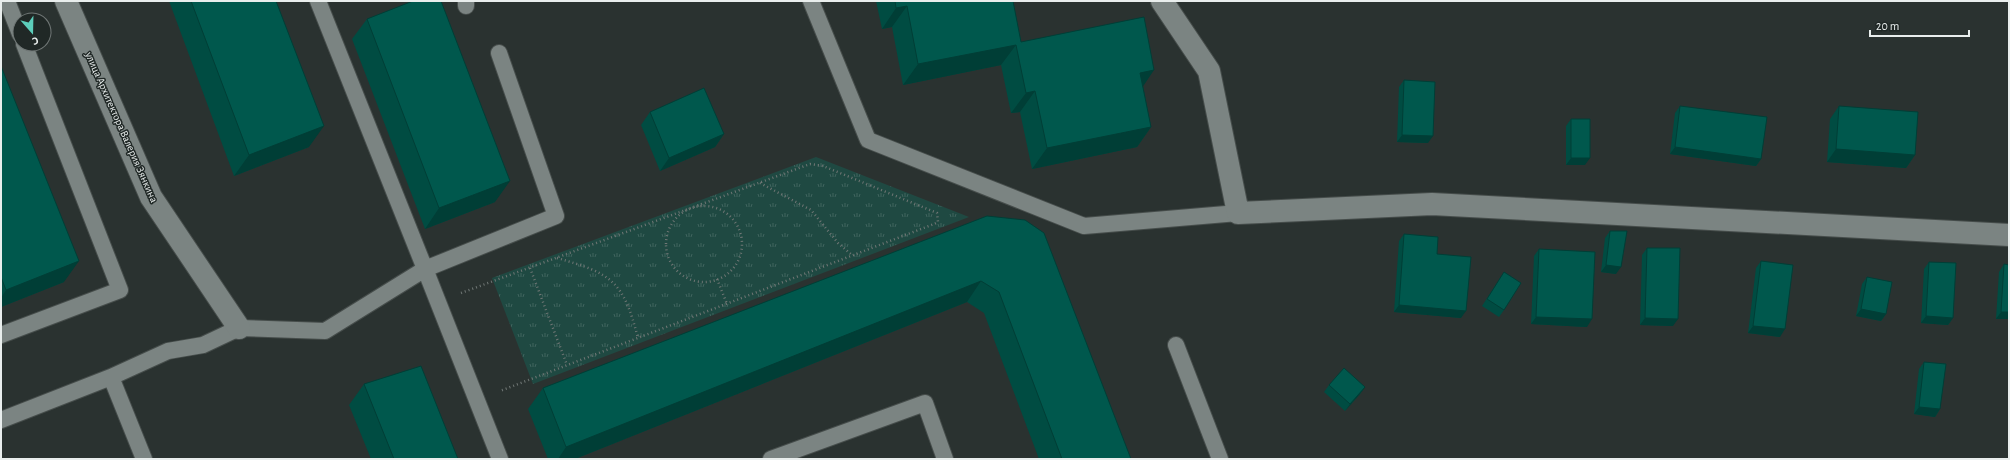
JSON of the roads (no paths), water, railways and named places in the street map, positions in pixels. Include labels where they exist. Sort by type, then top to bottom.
[{"type":"street","name":"улица Архитектора Валерия Зянкина","points":[[66,1],[151,197],[239,328]]},
{"type":"street","points":[[1162,1],[1209,71],[1238,213],[1432,204],[2009,235]]},
{"type":"lane","points":[[7,1],[12,14]]},
{"type":"lane","points":[[318,1],[424,269],[478,400],[500,459]]},
{"type":"lane","points":[[811,1],[868,140],[1084,226],[1238,213]]},
{"type":"lane","points":[[1,335],[120,290],[27,52]]},
{"type":"lane","points":[[1,420],[111,377],[168,351],[203,345],[239,328],[325,331],[424,269],[556,216],[499,53]]},
{"type":"lane","points":[[1176,345],[1220,459]]},
{"type":"lane","points":[[111,377],[144,459]]},
{"type":"lane","points":[[771,459],[925,403],[944,459]]}]
